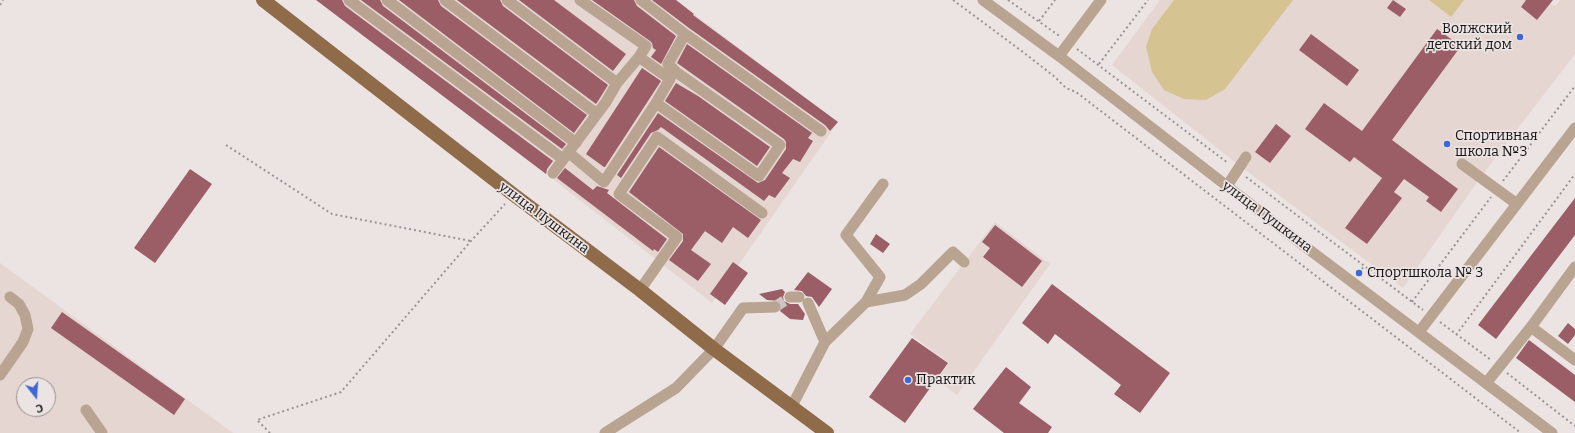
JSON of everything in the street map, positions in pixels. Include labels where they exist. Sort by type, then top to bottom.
[{"type":"main road","name":"улица Пушкина","points":[[263,0],[514,195],[640,290],[714,349],[827,433]]},
{"type":"street","points":[[349,0],[604,182],[677,237],[640,290]]},
{"type":"street","points":[[387,0],[576,143]]},
{"type":"street","points":[[445,0],[597,114]]},
{"type":"street","points":[[507,0],[618,83]]},
{"type":"street","points":[[553,173],[646,46],[580,0]]},
{"type":"street","points":[[641,0],[685,34],[821,131]]},
{"type":"street","points":[[1058,56],[1101,0]]},
{"type":"street","name":"улица Пушкина","points":[[985,1],[1552,433]]},
{"type":"street","points":[[673,75],[668,64],[685,34]]},
{"type":"street","points":[[639,57],[673,75],[780,145],[759,176],[656,103]]},
{"type":"street","points":[[604,182],[673,75]]},
{"type":"street","points":[[1419,332],[1517,204],[1571,138],[1575,128]]},
{"type":"street","points":[[618,194],[657,137],[762,213]]},
{"type":"street","points":[[1227,186],[1246,157]]},
{"type":"street","points":[[1462,164],[1517,204]]},
{"type":"street","points":[[792,406],[825,342],[866,302],[880,278],[846,235],[883,184]]},
{"type":"street","points":[[866,302],[905,295],[921,284],[953,252],[964,262]]},
{"type":"street","points":[[1487,382],[1498,366],[1531,327],[1575,267]]},
{"type":"street","points":[[0,375],[23,342],[28,329],[25,315],[19,304],[10,297]]},
{"type":"street","points":[[799,299],[825,342]]},
{"type":"street","points":[[605,433],[676,388],[714,349],[743,308],[775,307]]},
{"type":"street","points":[[1531,327],[1575,360]]},
{"type":"street","points":[[86,410],[102,433]]},
{"type":"path","points":[[0,5],[3,0]]},
{"type":"path","points":[[953,0],[1023,52],[1055,77],[1066,88],[1076,92],[1521,433]]},
{"type":"path","points":[[1008,0],[1099,65],[1498,366],[1575,426]]},
{"type":"path","points":[[1039,21],[1055,0]]},
{"type":"path","points":[[1099,65],[1148,0]]},
{"type":"path","points":[[226,145],[332,214],[471,241]]},
{"type":"path","points":[[1456,335],[1575,174]]},
{"type":"path","points":[[270,433],[257,420],[340,392],[471,241],[514,195]]},
{"type":"path","points":[[1297,262],[1301,256]]},
{"type":"path","points":[[1359,273],[1364,266]]},
{"type":"shaded area","points":[[323,0],[675,0],[838,122],[712,303]]},
{"type":"shaded area","name":"Спортивная школа №3","points":[[1160,0],[1526,0],[1521,8],[1537,20],[1550,3],[1555,6],[1560,0],[1575,0],[1575,54],[1480,178],[1403,288],[1240,166],[1112,65]],"holes":[[[1437,29],[1461,46],[1373,143],[1403,148],[1458,189],[1441,212],[1426,201],[1429,197],[1404,179],[1394,192],[1401,198],[1367,244],[1345,228],[1382,178],[1354,157],[1324,103],[1362,131]]]},
{"type":"shaded area","points":[[1174,0],[1293,0],[1225,89],[1206,100],[1184,99],[1164,90],[1152,72],[1146,47],[1152,29]]},
{"type":"shaded area","points":[[1429,0],[1464,0],[1451,17]]},
{"type":"shaded area","points":[[995,222],[1050,264],[957,395],[937,380],[949,363],[910,334]]},
{"type":"shaded area","points":[[0,263],[233,433],[0,433]]},
{"type":"building","points":[[316,0],[342,0],[345,6],[553,161],[547,169],[546,174]]},
{"type":"building","points":[[361,0],[380,0],[383,6],[566,144],[562,149]]},
{"type":"building","points":[[399,0],[438,0],[441,6],[587,115],[574,133]]},
{"type":"building","points":[[457,0],[500,0],[503,6],[608,85],[596,104]]},
{"type":"building","points":[[519,0],[554,0],[626,54],[613,71]]},
{"type":"building","points":[[592,0],[634,0],[637,6],[676,36],[661,64],[651,57],[656,50],[653,48],[650,41]]},
{"type":"building","points":[[652,0],[676,0],[694,14],[693,15],[838,122],[830,131],[825,125]]},
{"type":"building","points":[[1393,0],[1406,9],[1400,17],[1387,8]]},
{"type":"building","points":[[1526,0],[1553,0],[1537,20],[1521,7]]},
{"type":"building","name":"Спортивная школа №3","points":[[1437,29],[1461,46],[1392,140],[1458,189],[1441,212],[1426,201],[1429,197],[1404,179],[1394,192],[1402,198],[1367,244],[1345,228],[1382,178],[1354,157],[1350,162],[1305,129],[1324,103],[1362,131]]},
{"type":"building","points":[[1311,34],[1359,70],[1347,86],[1299,50]]},
{"type":"building","points":[[687,44],[812,133],[808,138],[813,141],[800,162],[793,159],[782,173],[790,178],[775,198],[769,195],[764,201],[661,127],[651,133],[621,178],[617,175],[658,113],[758,183],[765,180],[786,149],[786,142],[784,139],[677,63]]},
{"type":"building","points":[[642,68],[661,81],[604,167],[586,154]]},
{"type":"building","points":[[676,83],[698,96],[770,147],[757,166],[665,101]]},
{"type":"building","points":[[1276,124],[1291,136],[1270,163],[1255,152]]},
{"type":"building","points":[[659,147],[761,220],[748,238],[733,227],[722,243],[705,231],[691,250],[711,264],[698,281],[669,260],[683,241],[683,234],[629,192]]},
{"type":"building","points":[[565,168],[593,190],[597,186],[609,190],[607,193],[667,239],[658,252],[654,249],[653,251],[557,178]]},
{"type":"building","points":[[190,169],[212,184],[155,263],[134,248]]},
{"type":"building","points":[[1575,198],[1575,235],[1496,339],[1478,325]]},
{"type":"building","points":[[995,225],[1042,261],[1022,287],[983,257],[990,248],[982,242]]},
{"type":"building","points":[[876,234],[890,244],[883,253],[870,244]]},
{"type":"building","points":[[733,262],[748,273],[725,305],[710,294]]},
{"type":"building","points":[[808,272],[832,289],[819,307],[812,297],[806,296],[802,291],[794,290]]},
{"type":"building","points":[[1052,284],[1170,373],[1140,413],[1114,394],[1121,385],[1055,334],[1048,344],[1022,323]]},
{"type":"building","points":[[782,289],[785,292],[783,297],[784,301],[790,304],[798,304],[805,314],[803,320],[790,319],[780,311],[782,306],[779,301],[767,300],[759,294]]},
{"type":"building","points":[[62,312],[185,399],[174,415],[51,328]]},
{"type":"building","points":[[1568,323],[1575,329],[1575,335],[1568,344],[1558,336]]},
{"type":"building","name":"Практик","points":[[912,338],[948,363],[905,423],[869,397]]},
{"type":"building","points":[[1529,340],[1575,375],[1575,402],[1516,358]]},
{"type":"building","points":[[1006,367],[1031,387],[1019,403],[1052,427],[1048,433],[1004,433],[973,409]]},
{"type":"tunnel","points":[[775,307],[790,297]]},
{"type":"place","name":"Волжский детский дом","points":[[1520,37]]},
{"type":"place","name":"Спортивная школа №3","points":[[1447,144]]},
{"type":"place","name":"Спортшкола № 3","points":[[1359,273]]},
{"type":"place","name":"Практик","points":[[908,380]]}]
